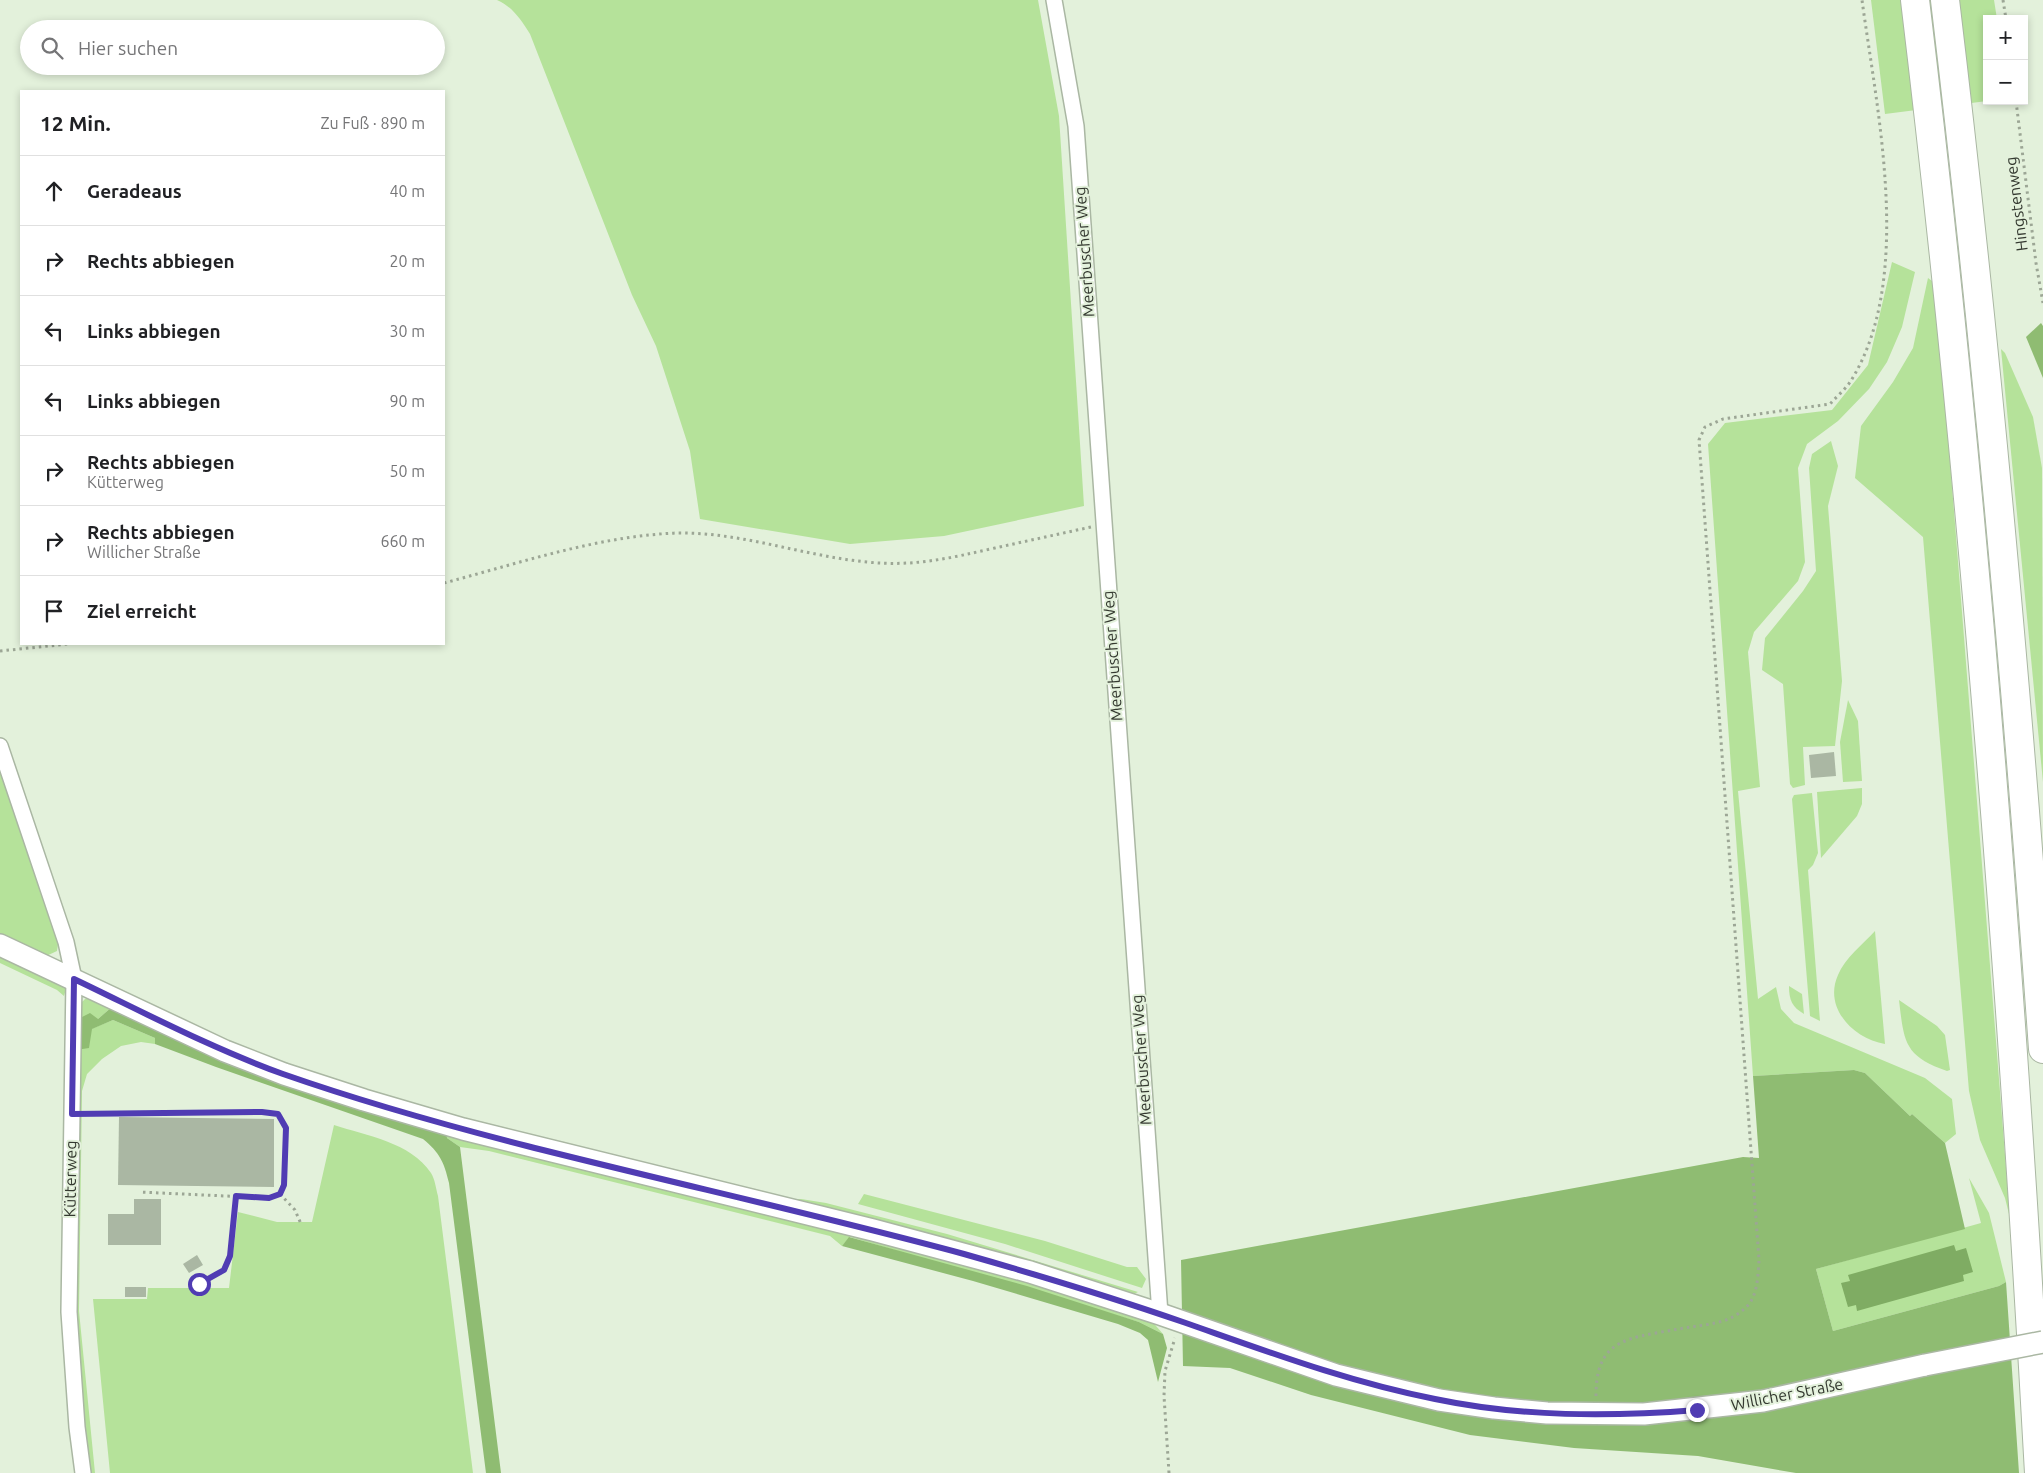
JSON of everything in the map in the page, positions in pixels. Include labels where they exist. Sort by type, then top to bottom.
[{"type":"highway","points":[[1915,0],[1950,308],[1984,664],[2019,1130],[2039,1473]]},
{"type":"highway","points":[[1945,0],[1980,307],[1998,494],[2043,1049]]},
{"type":"street","name":"Meerbuscher Weg","points":[[1054,0],[1076,126],[1160,1314]]},
{"type":"street","name":"Kütterweg","points":[[0,746],[66,942],[74,979],[69,1312],[77,1427],[83,1473]]},
{"type":"street","name":"Willicher Straße","points":[[0,945],[225,1052],[284,1074],[364,1100],[530,1146],[950,1250],[1030,1272],[1160,1314],[1295,1361],[1383,1388],[1439,1400],[1547,1413],[1597,1415],[1662,1413],[1763,1402],[1925,1365],[2043,1342]]},
{"type":"path","points":[[1597,1415],[1596,1379],[1603,1358],[1617,1343],[1635,1337],[1726,1321],[1740,1313],[1750,1302],[1758,1284],[1759,1260],[1699,440],[1705,427],[1723,419],[1830,404],[1851,380],[1865,355],[1878,314],[1886,261],[1887,234],[1884,168],[1862,0]]},
{"type":"path","points":[[2004,0],[2006,15]]},
{"type":"path","name":"Hingstenweg","points":[[2016,105],[2036,263],[2043,303]]},
{"type":"path","points":[[445,583],[586,546],[641,536],[678,533],[736,538],[867,562],[910,564],[950,558],[1103,524]]},
{"type":"path","points":[[0,651],[58,645]]},
{"type":"path","points":[[72,1114],[262,1112],[278,1114],[286,1128],[284,1185],[280,1194],[269,1198],[139,1192]]},
{"type":"path","points":[[280,1194],[295,1210],[301,1224]]},
{"type":"path","points":[[199,1284],[224,1270],[230,1256],[236,1196]]},
{"type":"path","points":[[1169,1473],[1164,1371],[1180,1321]]},
{"type":"shaded area","points":[[497,0],[1038,0],[1059,116],[1084,506],[944,536],[850,544],[700,519],[690,451],[656,346],[632,295],[530,34],[512,10]]},
{"type":"shaded area","points":[[1871,0],[1994,0],[1996,15],[1983,15],[1983,102],[1885,114]]},
{"type":"shaded area","points":[[1892,262],[1915,272],[1902,327],[1887,362],[1869,389],[1838,421],[1807,444],[1798,468],[1805,562],[1798,581],[1754,632],[1748,652],[1760,787],[1738,791],[1758,999],[1776,987],[1781,1009],[1794,1023],[1925,1078],[1952,1099],[1956,1134],[1945,1143],[1912,1114],[1910,1116],[1865,1073],[1854,1070],[1753,1076],[1708,444],[1725,423],[1832,410],[1868,365]]},
{"type":"shaded area","points":[[1928,278],[1936,284],[2010,1218],[2005,1198],[1980,1140],[1969,1091],[1923,537],[1855,478],[1861,426],[1893,382],[1913,348]]},
{"type":"shaded area","points":[[2041,323],[2043,326],[2043,378],[2026,337]]},
{"type":"shaded area","points":[[2001,349],[2005,353],[2033,417],[2042,468],[2043,782]]},
{"type":"shaded area","points":[[1831,441],[1838,466],[1828,506],[1842,681],[1835,746],[1803,747],[1805,785],[1793,788],[1790,784],[1783,684],[1762,670],[1765,638],[1803,591],[1816,571],[1809,468],[1812,454]]},
{"type":"shaded area","points":[[1848,700],[1858,721],[1862,781],[1843,782],[1840,742]]},
{"type":"shaded area","points":[[0,760],[59,938],[57,951],[44,957],[0,938]]},
{"type":"shaded area","points":[[1862,788],[1862,804],[1857,816],[1821,858],[1817,792]]},
{"type":"shaded area","points":[[1812,793],[1818,853],[1813,865],[1808,870],[1820,1021],[1810,1016],[1792,799],[1794,795]]},
{"type":"shaded area","points":[[1875,931],[1885,1044],[1862,1036],[1853,1029],[1838,1010],[1835,999],[1834,987],[1841,969]]},
{"type":"shaded area","points":[[0,951],[65,983],[64,996],[57,990],[0,963]]},
{"type":"shaded area","points":[[1789,986],[1802,994],[1804,1014],[1792,1003]]},
{"type":"shaded area","points":[[92,995],[113,1006],[98,1019],[78,1019],[80,1004]]},
{"type":"shaded area","points":[[1899,1000],[1937,1026],[1945,1035],[1950,1070],[1947,1071],[1933,1065],[1914,1053],[1905,1037]]},
{"type":"shaded area","points":[[113,1006],[446,1130],[447,1138],[460,1147],[501,1473],[486,1473],[449,1183],[443,1164],[434,1149],[423,1139],[155,1044],[155,1038],[113,1020],[92,1029],[89,1048],[76,1050],[78,1019],[90,1013],[98,1019]]},
{"type":"shaded area","points":[[113,1020],[155,1038],[155,1044],[141,1042],[121,1046],[102,1059],[87,1074],[82,1091],[79,1311],[95,1473],[87,1473],[76,1363],[76,1050],[91,1029]]},
{"type":"shaded area","points":[[1854,1070],[1865,1073],[1910,1116],[1912,1114],[1945,1143],[1965,1229],[1816,1269],[1833,1331],[1999,1286],[2006,1282],[2019,1473],[1796,1473],[1698,1456],[1574,1448],[1470,1435],[1311,1395],[1230,1368],[1183,1366],[1181,1260],[1743,1157],[1759,1158],[1753,1076]]},
{"type":"shaded area","points":[[334,1125],[400,1147],[422,1162],[434,1178],[438,1196],[473,1473],[110,1473],[93,1299],[147,1299],[148,1288],[229,1288],[238,1212],[277,1222],[312,1222]]},
{"type":"shaded area","points":[[446,1130],[941,1256],[1150,1319],[1163,1334],[1139,1322],[850,1237],[842,1246],[830,1236],[489,1151],[460,1147],[447,1138]]},
{"type":"shaded area","points":[[1969,1178],[1989,1213],[2006,1282],[1999,1286],[1833,1331],[1816,1269],[1981,1223]]},
{"type":"shaded area","points":[[864,1194],[1045,1241],[1127,1267],[1137,1267],[1146,1279],[1142,1288],[1005,1244],[858,1204]]},
{"type":"shaded area","points":[[801,1199],[826,1203],[947,1234],[1138,1292],[1132,1295],[783,1200]]},
{"type":"shaded area","points":[[849,1237],[1027,1286],[1139,1322],[1163,1334],[1167,1348],[1158,1382],[1148,1340],[1140,1333],[1118,1324],[973,1281],[842,1246]]},
{"type":"shaded area","points":[[1954,1245],[1956,1251],[1966,1248],[1973,1272],[1963,1275],[1964,1281],[1857,1311],[1856,1305],[1848,1307],[1841,1283],[1850,1281],[1848,1275]]},
{"type":"building","points":[[1834,752],[1836,776],[1811,778],[1809,755]]},
{"type":"building","points":[[119,1117],[274,1119],[274,1187],[118,1185]]},
{"type":"building","points":[[134,1199],[161,1199],[161,1245],[108,1245],[108,1214],[134,1214]]},
{"type":"building","points":[[197,1255],[203,1265],[189,1273],[183,1264]]},
{"type":"building","points":[[125,1287],[146,1287],[146,1297],[125,1297]]},
{"type":"route","points":[[199,1284],[212,1279],[224,1270],[230,1256],[236,1196],[269,1198],[280,1194],[284,1185],[286,1128],[278,1114],[262,1112],[119,1112],[72,1114],[74,979],[225,1052],[284,1074],[364,1100],[463,1129],[579,1159],[873,1230],[1030,1272],[1160,1314],[1287,1359],[1383,1388],[1439,1400],[1547,1413],[1597,1415],[1697,1410]]}]
